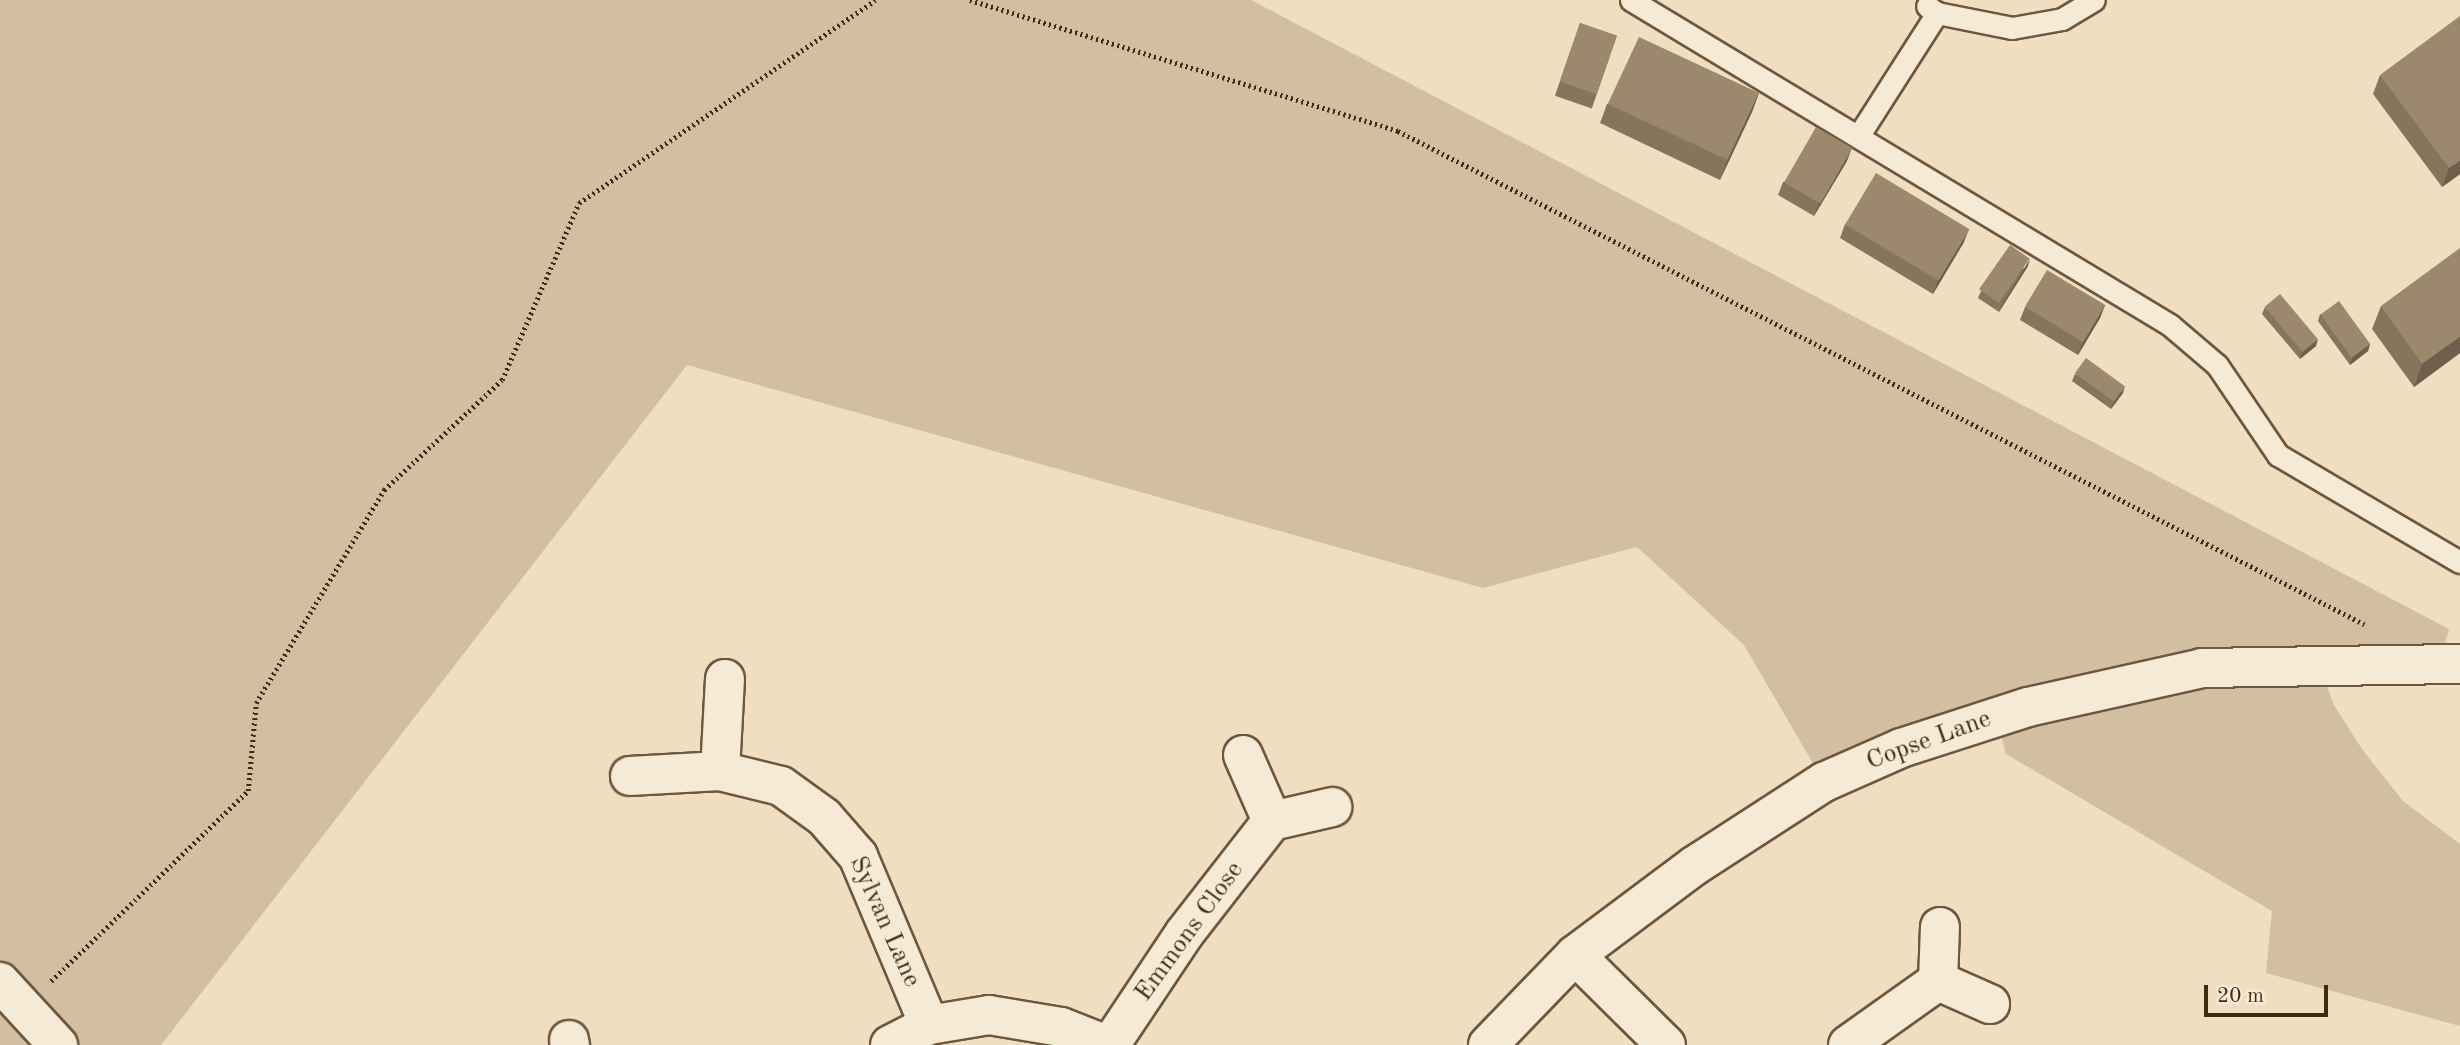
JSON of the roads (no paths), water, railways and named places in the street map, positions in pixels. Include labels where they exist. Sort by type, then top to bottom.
[{"type":"street","name":"Copse Lane","points":[[1488,1045],[1575,955],[1694,866],[1824,782],[1941,733],[2202,668],[2460,664]]},
{"type":"street","points":[[720,771],[724,679]]},
{"type":"street","points":[[1243,755],[1272,821],[1332,807]]},
{"type":"street","name":"Sylvan Lane","points":[[630,776],[720,771],[782,786],[824,817],[858,856],[929,1025]]},
{"type":"street","name":"Emmons Close","points":[[1109,1045],[1184,934],[1272,821]]},
{"type":"street","points":[[1938,981],[1940,927]]},
{"type":"street","points":[[1575,955],[1667,1045]]},
{"type":"street","points":[[1938,981],[1990,1004]]},
{"type":"street","points":[[1848,1045],[1938,981]]},
{"type":"street","points":[[13,994],[58,1045]]},
{"type":"street","points":[[890,1045],[929,1025],[989,1015],[1061,1027],[1109,1045]]},
{"type":"lane","points":[[1631,0],[1859,135],[2170,325],[2217,365],[2278,455],[2460,562]]},
{"type":"lane","points":[[1859,135],[1930,5],[2012,28],[2062,19],[2094,0]]}]
